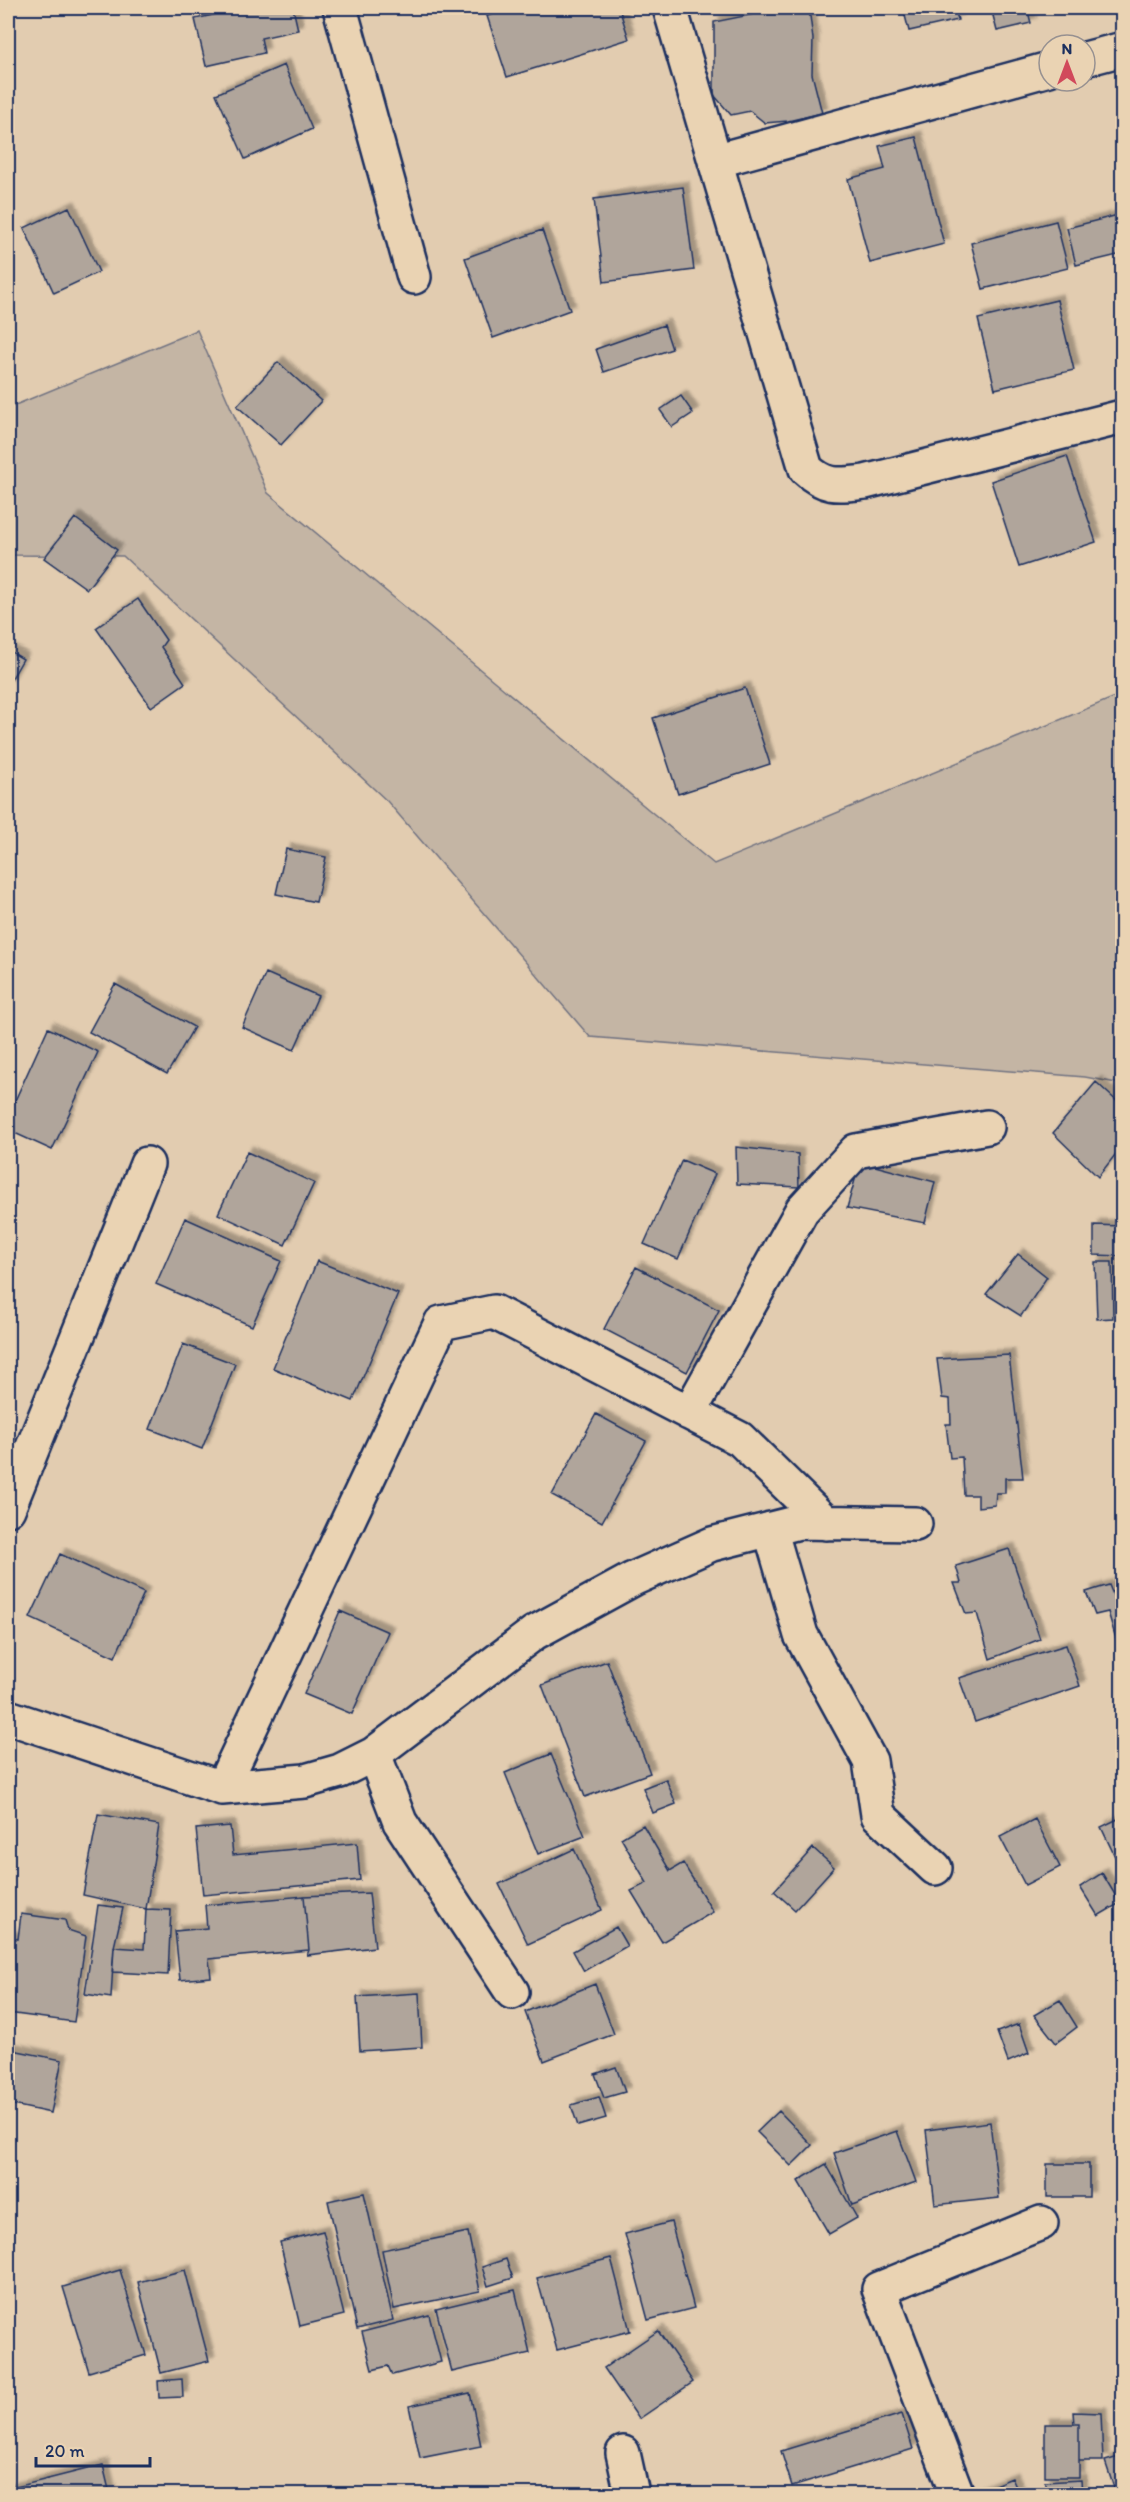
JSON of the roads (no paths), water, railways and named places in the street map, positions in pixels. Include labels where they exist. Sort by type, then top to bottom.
[{"type":"street","points":[[340,8],[414,278]]},
{"type":"street","points":[[670,8],[806,469],[817,480],[837,486],[865,482],[1122,417]]},
{"type":"street","points":[[1097,56],[1119,50]]},
{"type":"street","points":[[716,161],[1037,72]]},
{"type":"street","points":[[689,1413],[802,1210],[856,1150],[987,1127]]},
{"type":"street","points":[[8,1509],[147,1164]]},
{"type":"street","points":[[222,1788],[441,1323],[494,1312],[740,1439],[826,1523]]},
{"type":"street","points":[[8,1717],[222,1788],[305,1781],[340,1771],[374,1754],[534,1633],[633,1580],[712,1544],[799,1522],[915,1524]]},
{"type":"street","points":[[770,1529],[801,1635],[870,1761],[878,1815],[935,1868]]},
{"type":"street","points":[[374,1754],[400,1822],[512,1992]]},
{"type":"street","points":[[957,2494],[879,2289],[1041,2223]]},
{"type":"street","points":[[623,2453],[632,2494]]}]
